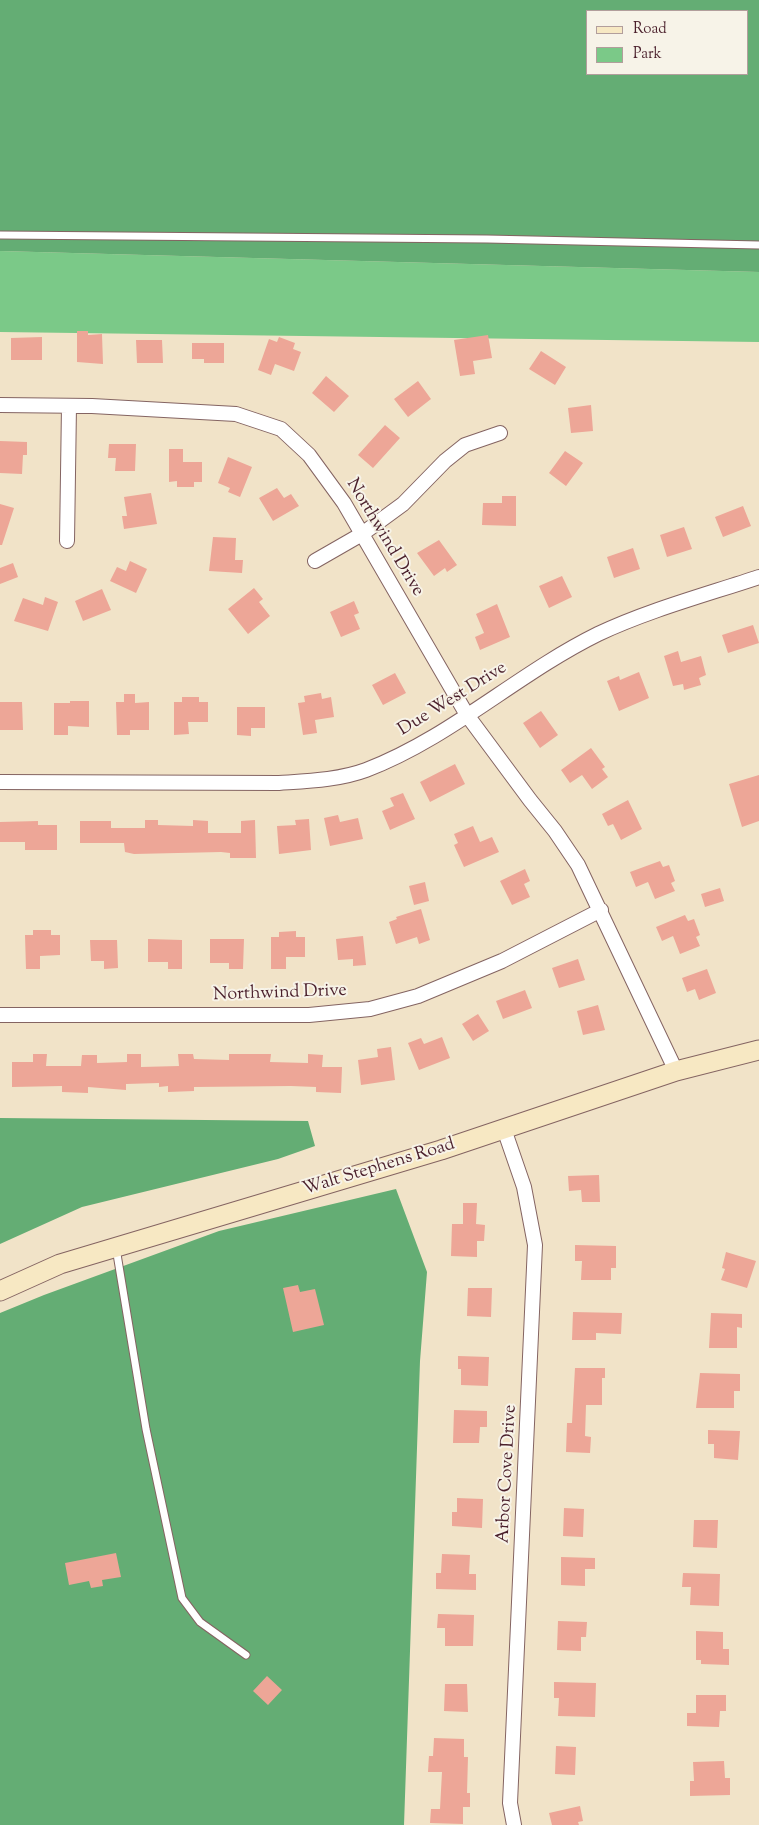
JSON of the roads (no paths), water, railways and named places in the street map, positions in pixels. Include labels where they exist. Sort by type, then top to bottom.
[{"type":"street","name":"Northwind Drive","points":[[0,406],[69,406],[236,414],[281,429],[309,455],[344,503],[467,715],[555,831],[578,865],[676,1071]]},
{"type":"street","points":[[67,541],[69,406]]},
{"type":"street","points":[[315,561],[362,534],[403,504],[445,460],[466,445],[500,433]]},
{"type":"street","name":"Due West Drive","points":[[0,782],[280,783],[321,780],[372,767],[421,745],[543,666],[598,635],[642,616],[759,577]]},
{"type":"street","name":"Northwind Drive","points":[[0,1015],[309,1015],[370,1009],[418,996],[502,960],[601,910]]},
{"type":"street","name":"Walt Stephens Road","points":[[0,1291],[60,1264],[504,1128],[676,1071],[759,1050]]},
{"type":"street","name":"Arbor Cove Drive","points":[[504,1128],[524,1187],[535,1245],[510,1803],[514,1825]]},
{"type":"lane","points":[[0,235],[487,239],[759,245]]},
{"type":"lane","points":[[116,1247],[146,1429],[182,1598],[200,1622],[246,1655]]}]
